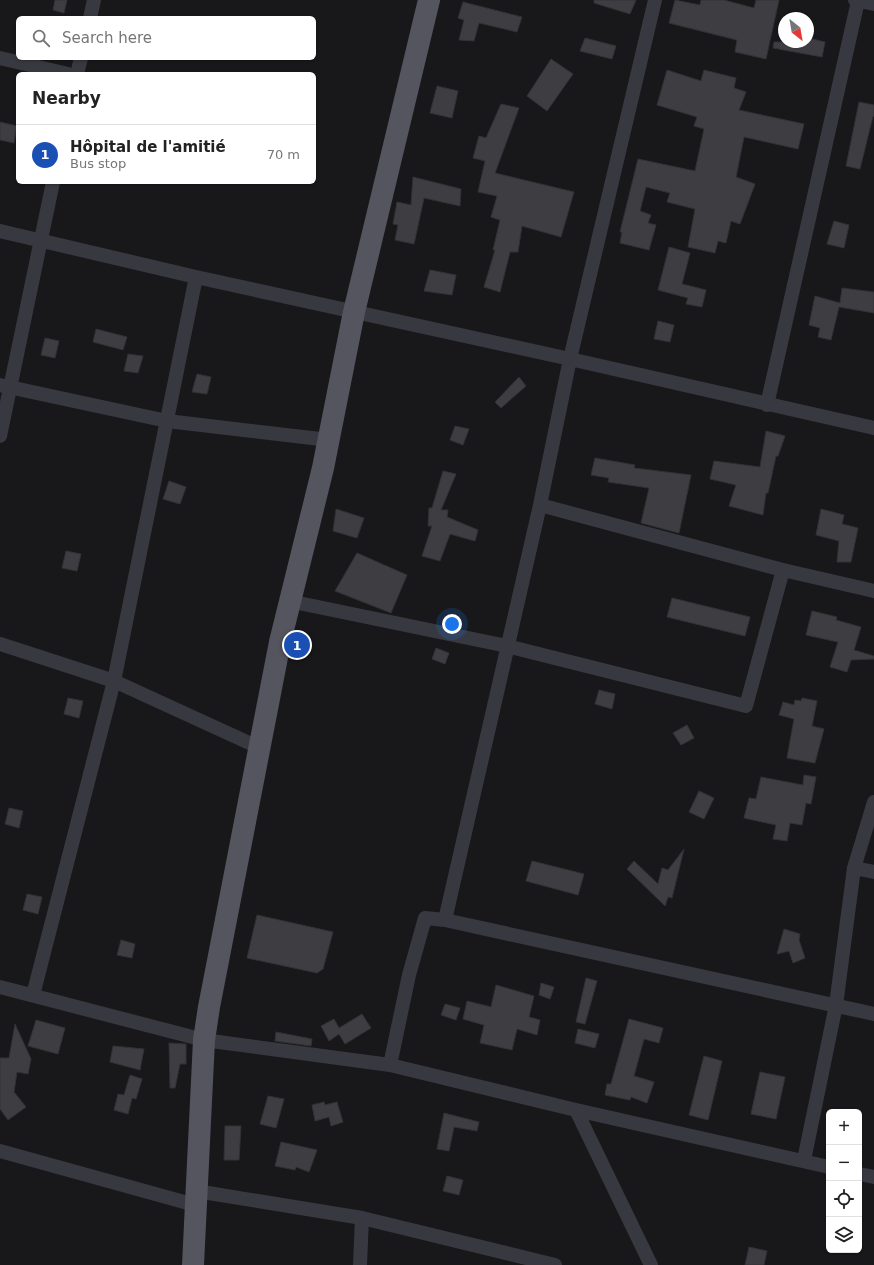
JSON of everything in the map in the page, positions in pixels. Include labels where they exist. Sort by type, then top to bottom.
[{"type":"main road","points":[[193,1265],[204,1040],[209,1007],[258,747],[289,601],[329,440],[354,312],[429,0]]},
{"type":"street","points":[[90,16],[94,0]]},
{"type":"street","points":[[445,920],[540,505],[570,359],[655,0]]},
{"type":"street","points":[[767,405],[857,0],[874,4]]},
{"type":"street","points":[[0,58],[60,72]]},
{"type":"street","points":[[78,72],[80,60]]},
{"type":"street","points":[[0,436],[5,386],[53,184]]},
{"type":"street","points":[[0,231],[196,277],[570,359],[767,405],[874,428]]},
{"type":"street","points":[[33,995],[114,681],[196,277]]},
{"type":"street","points":[[5,386],[167,421],[329,440]]},
{"type":"street","points":[[540,505],[783,570],[874,591]]},
{"type":"street","points":[[289,601],[508,646],[746,706],[783,570]]},
{"type":"street","points":[[0,644],[114,681],[258,747]]},
{"type":"street","points":[[804,1160],[836,1005],[854,868],[874,802]]},
{"type":"street","points":[[854,868],[874,872]]},
{"type":"street","points":[[390,1065],[409,975],[425,918],[445,920],[874,1014]]},
{"type":"street","points":[[0,987],[204,1040],[390,1065],[576,1110],[826,1165]]},
{"type":"street","points":[[576,1110],[652,1265]]},
{"type":"street","points":[[0,1151],[196,1198],[362,1218],[555,1265]]},
{"type":"street","points":[[862,1175],[874,1178]]},
{"type":"street","points":[[360,1265],[362,1218]]},
{"type":"building","points":[[55,0],[67,0],[64,13],[53,10]]},
{"type":"building","points":[[594,0],[636,0],[630,14],[594,3]]},
{"type":"building","points":[[675,0],[700,5],[701,0],[724,0],[754,8],[756,0],[779,0],[766,59],[735,52],[737,40],[669,23]]},
{"type":"building","points":[[463,2],[522,17],[517,32],[479,23],[474,41],[459,40],[464,20],[458,18]]},
{"type":"building","points":[[585,38],[616,46],[612,59],[580,51]]},
{"type":"building","points":[[814,39],[825,42],[822,57],[773,48],[774,42],[778,42],[778,48],[814,48]]},
{"type":"building","points":[[551,59],[573,74],[547,111],[527,96]]},
{"type":"building","points":[[667,70],[701,81],[704,70],[736,78],[734,88],[746,92],[739,110],[804,124],[798,149],[744,137],[736,177],[755,184],[740,224],[731,221],[726,243],[718,241],[715,253],[688,247],[695,209],[667,202],[670,193],[646,187],[640,211],[651,215],[648,223],[656,225],[649,250],[620,243],[622,232],[620,232],[638,159],[695,171],[704,129],[694,126],[697,117],[657,105]]},
{"type":"building","points":[[437,86],[458,91],[452,118],[430,113]]},
{"type":"building","points":[[859,102],[874,105],[874,117],[873,116],[860,169],[846,166]]},
{"type":"building","points":[[501,104],[519,108],[495,173],[574,192],[561,237],[522,226],[518,252],[510,252],[500,292],[484,287],[495,250],[493,250],[500,220],[491,217],[497,196],[478,192],[485,161],[473,158],[479,136],[486,138]]},
{"type":"building","points":[[0,122],[16,126],[14,143],[0,140]]},
{"type":"building","points":[[413,177],[461,189],[460,206],[424,198],[414,244],[395,240],[398,225],[393,224],[397,202],[411,205]]},
{"type":"building","points":[[834,221],[849,225],[844,248],[827,244]]},
{"type":"building","points":[[669,247],[690,253],[682,284],[706,290],[702,307],[686,304],[688,298],[658,290]]},
{"type":"building","points":[[430,270],[456,275],[452,295],[424,291]]},
{"type":"building","points":[[842,288],[874,292],[874,313],[839,307],[831,340],[818,337],[820,328],[809,325],[815,296],[840,303]]},
{"type":"building","points":[[658,321],[674,325],[670,342],[654,339]]},
{"type":"building","points":[[96,329],[127,337],[123,350],[93,342]]},
{"type":"building","points":[[45,338],[59,341],[55,358],[41,355]]},
{"type":"building","points":[[128,354],[143,356],[138,373],[124,371]]},
{"type":"building","points":[[197,374],[211,377],[207,394],[192,392]]},
{"type":"building","points":[[519,377],[526,386],[501,408],[495,402]]},
{"type":"building","points":[[455,426],[469,429],[463,445],[450,440]]},
{"type":"building","points":[[766,431],[785,436],[778,456],[776,456],[768,493],[766,493],[763,515],[729,506],[736,485],[710,479],[714,461],[760,467]]},
{"type":"building","points":[[595,458],[635,465],[634,468],[691,475],[679,533],[641,523],[649,488],[608,482],[609,478],[591,475]]},
{"type":"building","points":[[443,471],[456,474],[441,510],[448,510],[447,517],[478,530],[475,541],[450,534],[440,561],[422,556],[432,526],[428,526],[429,508],[432,508]]},
{"type":"building","points":[[169,481],[186,487],[180,504],[163,499]]},
{"type":"building","points":[[336,509],[364,518],[357,538],[333,531]]},
{"type":"building","points":[[821,509],[844,515],[842,524],[858,528],[851,562],[837,562],[839,541],[816,535]]},
{"type":"building","points":[[66,551],[81,554],[77,571],[62,568]]},
{"type":"building","points":[[357,553],[407,575],[391,613],[335,591]]},
{"type":"building","points":[[672,598],[750,617],[745,636],[667,617]]},
{"type":"building","points":[[812,611],[837,617],[836,620],[861,627],[854,650],[874,656],[874,659],[851,660],[847,672],[830,667],[838,642],[806,635]]},
{"type":"building","points":[[436,648],[449,653],[445,664],[432,659]]},
{"type":"building","points":[[599,690],[615,694],[612,709],[595,704]]},
{"type":"building","points":[[68,698],[83,701],[79,718],[64,714]]},
{"type":"building","points":[[802,698],[817,701],[812,726],[824,729],[815,763],[787,758],[794,719],[779,715],[783,702],[794,705],[795,700],[801,701]]},
{"type":"building","points":[[687,725],[694,738],[681,745],[673,733]]},
{"type":"building","points":[[804,775],[816,777],[811,804],[806,803],[802,825],[790,823],[787,841],[773,839],[776,825],[744,818],[749,798],[756,799],[761,777],[803,785]]},
{"type":"building","points":[[699,791],[714,798],[704,819],[689,812]]},
{"type":"building","points":[[9,808],[23,811],[19,828],[5,824]]},
{"type":"building","points":[[684,849],[672,898],[668,897],[665,906],[627,869],[634,861],[658,884],[662,868],[668,870]]},
{"type":"building","points":[[532,861],[584,874],[578,895],[526,881]]},
{"type":"building","points":[[27,894],[42,897],[38,914],[23,910]]},
{"type":"building","points":[[257,915],[333,932],[323,969],[317,973],[247,958]]},
{"type":"building","points":[[784,929],[800,934],[799,940],[805,958],[793,963],[789,951],[777,954]]},
{"type":"building","points":[[121,940],[135,944],[132,958],[117,955]]},
{"type":"building","points":[[586,978],[597,981],[585,1024],[576,1022]]},
{"type":"building","points":[[541,983],[554,987],[550,999],[539,995]]},
{"type":"building","points":[[496,985],[534,996],[529,1017],[540,1020],[537,1035],[517,1029],[512,1050],[480,1043],[484,1025],[463,1019],[467,1001],[491,1007]]},
{"type":"building","points":[[445,1004],[460,1008],[456,1020],[441,1015]]},
{"type":"building","points":[[362,1014],[371,1028],[345,1044],[339,1034],[329,1041],[321,1026],[334,1019],[339,1028]]},
{"type":"building","points":[[629,1019],[663,1028],[659,1043],[644,1039],[634,1076],[654,1082],[647,1103],[631,1097],[630,1100],[605,1095],[607,1084],[611,1084]]},
{"type":"building","points":[[36,1020],[65,1028],[58,1054],[28,1046]]},
{"type":"building","points":[[15,1024],[31,1059],[28,1074],[17,1072],[14,1092],[26,1107],[8,1120],[0,1109],[0,1058],[9,1058]]},
{"type":"building","points":[[578,1029],[599,1034],[595,1048],[575,1043]]},
{"type":"building","points":[[276,1032],[312,1039],[311,1046],[275,1041]]},
{"type":"building","points":[[169,1043],[186,1044],[186,1064],[180,1064],[175,1088],[170,1088]]},
{"type":"building","points":[[113,1046],[144,1049],[140,1070],[110,1062]]},
{"type":"building","points":[[704,1056],[722,1061],[708,1120],[689,1115]]},
{"type":"building","points":[[760,1072],[785,1077],[776,1119],[751,1114]]},
{"type":"building","points":[[130,1075],[142,1079],[136,1099],[132,1098],[128,1114],[114,1110],[118,1094],[124,1095]]},
{"type":"building","points":[[268,1096],[284,1099],[276,1128],[260,1124]]},
{"type":"building","points":[[324,1102],[325,1105],[337,1102],[343,1122],[331,1126],[329,1117],[315,1121],[312,1105]]},
{"type":"building","points":[[444,1113],[479,1122],[477,1131],[454,1127],[449,1151],[437,1149]]},
{"type":"building","points":[[225,1126],[241,1126],[239,1160],[224,1160]]},
{"type":"building","points":[[281,1142],[317,1150],[309,1172],[296,1167],[295,1170],[275,1166]]},
{"type":"building","points":[[447,1176],[463,1180],[459,1195],[443,1191]]},
{"type":"building","points":[[749,1247],[767,1251],[764,1265],[745,1265]]},
{"type":"place","name":"Hôpital de l'amitié","points":[[297,645]]}]
